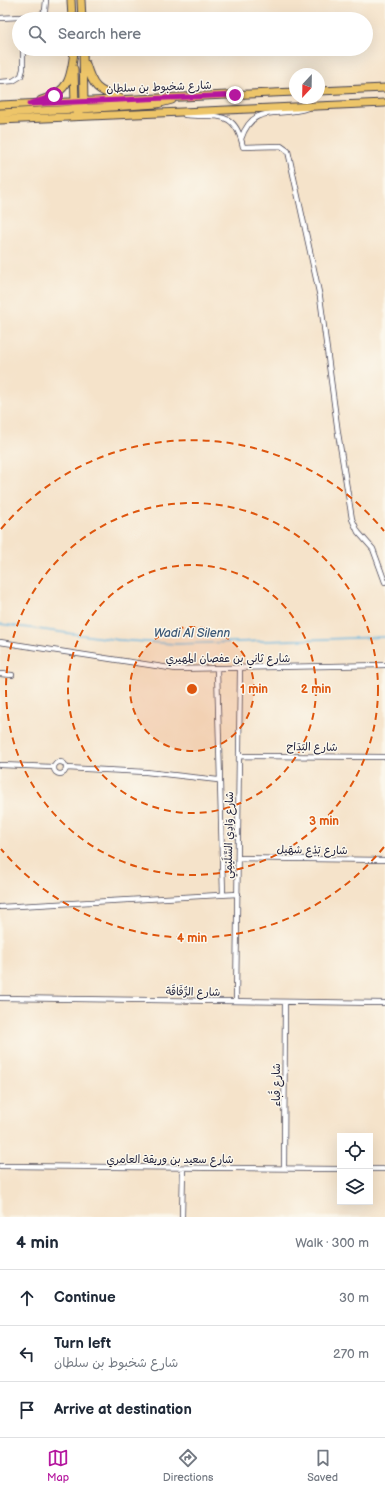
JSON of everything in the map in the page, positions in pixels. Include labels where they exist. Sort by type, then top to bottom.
[{"type":"main road","points":[[71,0],[72,12]]},
{"type":"main road","points":[[81,0],[82,12]]},
{"type":"main road","points":[[29,104],[54,96],[63,90],[71,73],[73,56]]},
{"type":"main road","points":[[74,56],[75,113]]},
{"type":"main road","points":[[75,56],[77,81],[80,84],[84,81]]},
{"type":"main road","points":[[83,56],[85,116]]},
{"type":"main road","points":[[84,56],[90,76],[96,87],[106,94],[125,99]]},
{"type":"main road","points":[[325,91],[385,88]]},
{"type":"main road","name":"شارع شخبوط بن سلطان","points":[[0,105],[75,102],[84,104],[125,99],[289,92]]},
{"type":"main road","points":[[0,120],[75,113],[84,104],[157,104],[175,98]]},
{"type":"main road","points":[[0,113],[75,113],[85,116],[385,103]]},
{"type":"street","points":[[44,12],[47,7],[46,0]]},
{"type":"street","points":[[0,18],[12,18]]},
{"type":"street","points":[[0,82],[13,81],[21,76],[23,69],[23,56]]},
{"type":"street","points":[[241,139],[251,121],[261,114],[296,112],[312,106]]},
{"type":"street","points":[[174,112],[186,115],[223,116],[235,125],[243,147],[281,146],[288,151],[320,297],[338,433],[352,519],[358,532],[372,549],[385,582]]},
{"type":"street","name":"شارع ثاني بن عفصان المهيري","points":[[0,642],[165,668],[240,669],[385,665]]},
{"type":"street","points":[[217,669],[218,780],[223,894]]},
{"type":"street","name":"شارع وَادِي السِّلَيْمِي","points":[[236,1001],[240,669]]},
{"type":"street","points":[[0,674],[12,675]]},
{"type":"street","name":"شارع البَدَاح","points":[[239,756],[385,757]]},
{"type":"street","points":[[53,767],[55,763],[61,762],[65,764],[66,768]]},
{"type":"street","points":[[0,765],[53,767]]},
{"type":"street","points":[[53,767],[54,772],[60,774],[64,772],[66,768]]},
{"type":"street","points":[[66,768],[146,772],[218,780]]},
{"type":"street","name":"شارع بَدْع سْهَيل","points":[[238,858],[385,860]]},
{"type":"street","points":[[0,907],[238,894]]},
{"type":"street","name":"شارع الرُّفَاقَة","points":[[0,998],[385,1003]]},
{"type":"street","name":"شارع قُباء","points":[[284,1168],[285,1002]]},
{"type":"street","name":"شارع سعيد بن وريقة العامري","points":[[0,1166],[337,1169]]},
{"type":"street","points":[[182,1168],[182,1217]]},
{"type":"street","points":[[373,1169],[385,1169]]},
{"type":"waterway","name":"Wadi Al Silenn","points":[[0,624],[119,640],[175,644],[385,637]]},
{"type":"route","points":[[54,96],[29,104],[235,95]]}]
